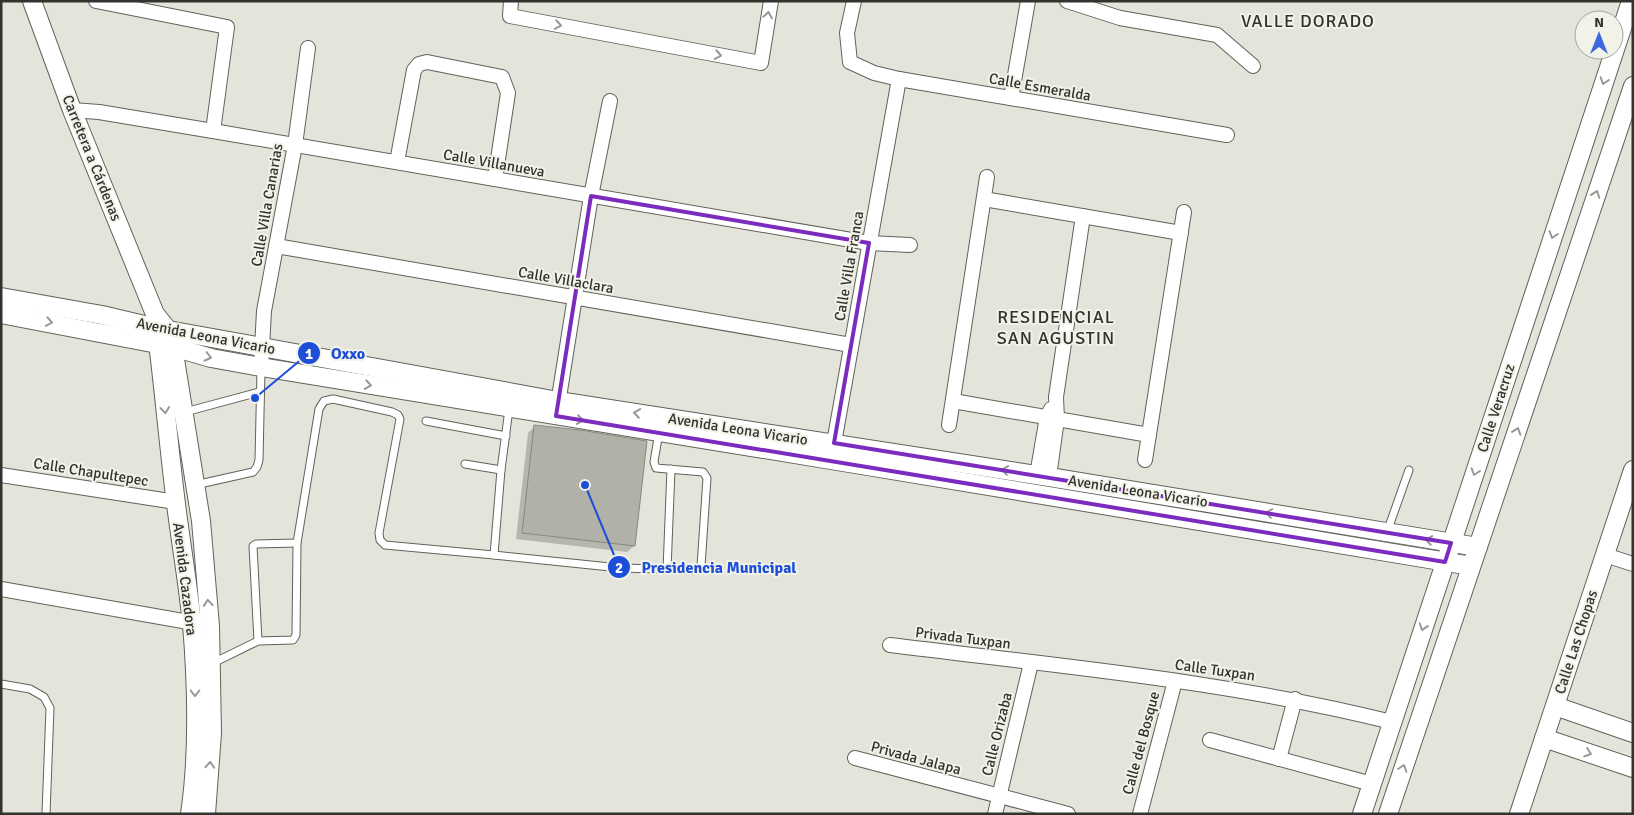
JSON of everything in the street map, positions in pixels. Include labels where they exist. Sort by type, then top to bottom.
[{"type":"street","name":"Carretera a Cárdenas","points":[[32,1],[72,110],[162,333]]},
{"type":"street","points":[[96,1],[226,27],[213,131]]},
{"type":"street","points":[[511,1],[510,16],[761,63],[771,1]]},
{"type":"street","name":"Calle Esmeralda","points":[[854,1],[847,33],[850,62],[874,73],[899,79],[1227,135]]},
{"type":"street","points":[[1011,98],[1028,1]]},
{"type":"street","points":[[1067,1],[1120,18],[1217,35],[1253,66]]},
{"type":"street","name":"Calle Veracruz","points":[[1362,814],[1631,1]]},
{"type":"street","name":"Calle Villa Canarias","points":[[261,367],[264,311],[295,145],[308,48]]},
{"type":"street","points":[[397,162],[414,70],[419,64],[427,62],[502,77],[508,93],[495,179]]},
{"type":"street","name":"Calle Villa Franca","points":[[832,451],[899,79]]},
{"type":"street","name":"Calle Veracruz","points":[[1388,814],[1633,86]]},
{"type":"street","points":[[557,409],[591,196],[610,101]]},
{"type":"street","name":"Calle Villanueva","points":[[72,110],[99,112],[213,131],[869,243],[910,244]]},
{"type":"street","points":[[1580,155],[1594,158],[1606,166]]},
{"type":"street","points":[[949,425],[988,177]]},
{"type":"street","points":[[984,199],[1181,233]]},
{"type":"street","points":[[1562,208],[1574,217],[1588,220]]},
{"type":"street","points":[[1145,460],[1184,212]]},
{"type":"street","points":[[1043,476],[1083,216]]},
{"type":"street","name":"Calle Villaclara","points":[[276,246],[851,345]]},
{"type":"street","name":"Avenida Leona Vicario","points":[[1,297],[102,316],[162,333],[211,358],[509,408],[557,409],[832,451],[1471,566]]},
{"type":"street","name":"Avenida Leona Vicario","points":[[1,314],[262,347],[659,432],[1043,476],[1478,547]]},
{"type":"street","name":"Avenida Cazadora","points":[[162,333],[169,376],[176,502],[192,622],[202,665],[212,733],[206,814]]},
{"type":"street","name":"Avenida Cazadora","points":[[169,376],[182,413],[201,522],[210,626],[202,665],[190,814]]},
{"type":"street","points":[[954,401],[1149,435]]},
{"type":"street","name":"Calle Las Chopas","points":[[1519,814],[1633,470]]},
{"type":"street","name":"Calle Chapultepec","points":[[1,475],[176,502]]},
{"type":"street","points":[[1605,555],[1633,564]]},
{"type":"street","points":[[1,589],[210,626]]},
{"type":"street","name":"Privada Tuxpan","points":[[890,645],[1031,663]]},
{"type":"street","name":"Calle Tuxpan","points":[[1031,663],[1235,689],[1295,699],[1392,722]]},
{"type":"street","name":"Calle Orizaba","points":[[995,814],[1031,663]]},
{"type":"street","name":"Calle del Bosque","points":[[1140,814],[1175,681]]},
{"type":"street","points":[[1401,692],[1426,699]]},
{"type":"street","points":[[1279,759],[1295,699]]},
{"type":"street","points":[[1555,706],[1633,733]]},
{"type":"street","points":[[1544,738],[1633,768]]},
{"type":"street","points":[[1210,740],[1372,784]]},
{"type":"street","name":"Privada Jalapa","points":[[855,758],[1068,814]]},
{"type":"lane","points":[[195,486],[253,472],[257,467],[259,460],[261,367]]},
{"type":"lane","points":[[182,413],[259,392]]},
{"type":"lane","points":[[202,665],[258,641],[292,640],[296,635],[297,543],[319,409],[324,401],[333,399],[392,412],[398,415],[400,419],[379,533],[380,540],[385,545],[620,568],[698,570],[702,566],[707,478],[702,472],[656,468],[654,465],[659,432]]},
{"type":"lane","points":[[494,555],[509,408]]},
{"type":"lane","points":[[426,421],[506,436]]},
{"type":"lane","points":[[465,464],[502,470]]},
{"type":"lane","points":[[667,570],[671,469]]},
{"type":"lane","points":[[1387,532],[1409,470]]},
{"type":"lane","points":[[258,641],[253,546],[256,544],[297,543]]},
{"type":"lane","points":[[1,684],[30,690],[44,698],[50,708],[46,814]]},
{"type":"highlighted area","points":[[591,196],[869,243],[834,443],[1451,543],[1445,562],[556,416]]},
{"type":"building","points":[[534,425],[647,441],[635,546],[522,533]]},
{"type":"place","name":"Oxxo","points":[[255,398]]},
{"type":"place","name":"Presidencia Municipal","points":[[585,485]]},
{"type":"district","name":"VALLE DORADO","points":[[1308,21]]},
{"type":"district","name":"RESIDENCIAL SAN AGUSTIN","points":[[1056,327]]}]
